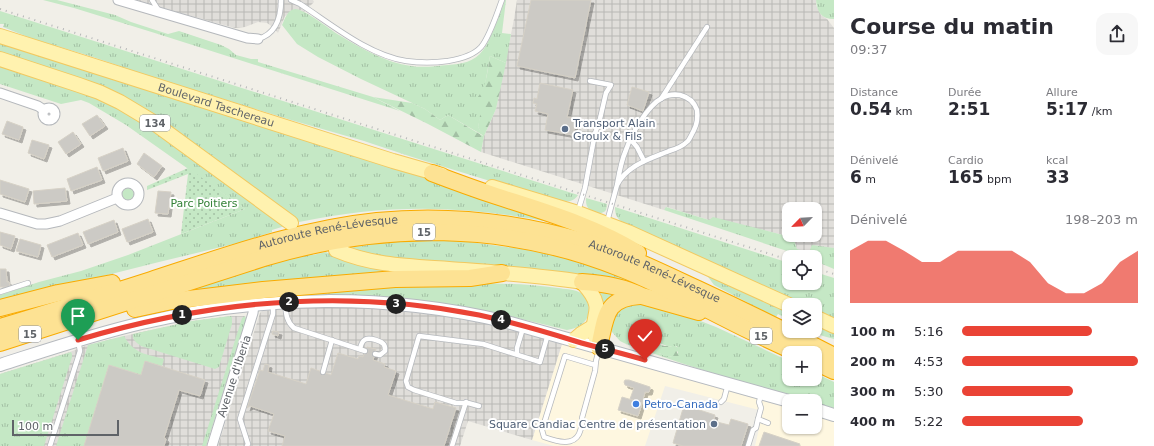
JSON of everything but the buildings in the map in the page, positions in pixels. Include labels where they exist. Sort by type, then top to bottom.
[{"type":"highway","points":[[432,173],[604,234],[685,283]]},
{"type":"highway","name":"Autoroute René-Lévesque","points":[[0,327],[174,272],[312,231],[377,221],[431,219],[489,222],[564,236],[588,243],[656,269],[780,328],[834,356]]},
{"type":"highway","name":"Autoroute René-Lévesque","points":[[0,343],[264,258],[303,247],[363,236],[426,232],[461,233],[505,238],[578,254],[610,264],[677,293],[726,319],[782,346]]},
{"type":"highway","points":[[0,308],[58,293],[174,272]]},
{"type":"highway","points":[[61,324],[172,301],[234,293],[383,279],[470,278],[502,273]]},
{"type":"highway","points":[[582,282],[596,283],[633,291],[642,296],[671,305],[726,319]]},
{"type":"highway","points":[[599,347],[606,316],[611,307],[623,298],[642,296]]},
{"type":"highway","points":[[780,328],[834,347]]},
{"type":"highway","points":[[822,365],[834,371]]},
{"type":"main road","name":"Boulevard Taschereau","points":[[0,36],[432,173],[490,186],[578,213],[635,235],[782,302]]},
{"type":"main road","name":"134","points":[[0,59],[99,92],[120,102],[150,120],[291,223]]},
{"type":"main road","points":[[336,250],[381,264],[502,273],[582,282],[596,303],[594,335],[599,347]]},
{"type":"main road","points":[[822,320],[834,326]]},
{"type":"main road","points":[[574,340],[594,326]]},
{"type":"street","points":[[118,0],[247,38],[258,39]]},
{"type":"street","points":[[0,94],[38,106],[44,110]]},
{"type":"street","points":[[0,213],[37,224],[46,224],[60,221],[117,198]]},
{"type":"street","points":[[0,365],[78,340],[164,318],[197,312],[279,302],[337,301],[402,304],[473,314],[524,326],[782,399]]},
{"type":"street","name":"Avenue d'Iberia","points":[[212,446],[254,314],[254,305]]},
{"type":"street","points":[[822,411],[834,415]]},
{"type":"lane","points":[[152,0],[160,13]]},
{"type":"lane","points":[[258,39],[267,35],[274,28],[279,15],[280,0]]},
{"type":"lane","points":[[291,0],[300,4],[377,52],[406,61],[425,62],[440,62],[459,59],[478,50],[488,34],[502,0]]},
{"type":"lane","points":[[607,223],[626,150],[631,140],[647,112],[661,98],[707,27]]},
{"type":"lane","points":[[578,213],[585,188],[595,133],[599,123],[606,93],[611,85],[590,81]]},
{"type":"lane","points":[[617,185],[619,180],[629,170],[678,147],[687,142],[690,138],[697,122],[697,111],[695,105],[689,98],[678,95],[661,98]]},
{"type":"lane","points":[[631,140],[644,162]]},
{"type":"lane","points":[[0,292],[28,283]]},
{"type":"lane","points":[[279,302],[288,322],[294,328],[365,351]]},
{"type":"lane","points":[[247,446],[248,444],[240,419],[273,314],[279,302]]},
{"type":"lane","points":[[517,354],[517,348],[524,326]]},
{"type":"lane","points":[[479,406],[466,402],[456,403],[408,387],[406,381],[419,336],[483,344],[540,362],[549,333]]},
{"type":"lane","points":[[360,349],[362,343],[366,339],[370,338],[382,342],[385,346],[385,351],[380,355],[375,354]]},
{"type":"lane","points":[[50,446],[80,351],[78,340]]},
{"type":"lane","points":[[322,372],[332,340]]},
{"type":"lane","points":[[595,365],[565,356],[542,430],[544,437],[565,444],[577,441],[595,371],[599,347]]},
{"type":"lane","points":[[721,402],[724,399],[728,384]]},
{"type":"lane","points":[[748,446],[753,430],[756,428],[761,408],[759,402],[762,394]]},
{"type":"lane","points":[[452,446],[466,402]]},
{"type":"lane","points":[[758,419],[768,423]]},
{"type":"shaded area","points":[[133,0],[313,0],[314,2],[304,12],[300,10],[285,16],[278,33],[267,23],[258,22],[245,27],[235,28]]},
{"type":"shaded area","points":[[517,0],[816,0],[816,5],[821,15],[827,19],[834,28],[834,248],[812,246],[811,250],[800,250],[797,249],[795,242],[822,242],[822,202],[782,202],[782,235],[709,220],[667,207],[664,210],[481,152],[484,136],[496,109]]},
{"type":"shaded area","points":[[348,307],[394,310],[476,320],[562,344],[532,440],[468,421],[460,446],[218,446],[260,313],[262,311],[293,308]]},
{"type":"shaded area","points":[[231,316],[245,316],[246,319],[206,446],[0,446],[0,374],[88,345],[192,321]]},
{"type":"shaded area","points":[[562,344],[782,406],[782,434],[822,434],[822,417],[834,421],[834,446],[755,446],[763,411],[665,386],[645,446],[554,446],[532,440]]},
{"type":"green space","points":[[43,0],[57,0],[115,15],[168,34],[179,31],[221,45],[236,55],[251,59],[258,59],[258,62],[373,97],[400,111],[158,34]]},
{"type":"green space","points":[[505,0],[502,33],[511,34],[506,63],[490,56],[485,85],[480,96],[482,110],[478,127],[484,136],[448,115],[440,120],[425,109],[318,57],[297,44],[282,25],[290,11],[295,9],[305,12],[356,45],[392,62],[420,67],[453,65],[472,60],[484,49]]},
{"type":"green space","points":[[816,0],[834,0],[834,19],[826,18],[820,14],[817,8]]},
{"type":"green space","points":[[0,11],[578,195],[573,200],[565,202],[503,185],[149,76],[33,39],[3,27],[4,24],[0,24]]},
{"type":"green space","points":[[0,42],[423,176],[559,224],[493,213],[429,209],[397,209],[365,212],[299,222],[257,189],[156,117],[0,53]]},
{"type":"green space","points":[[490,56],[506,63],[496,109],[484,136],[481,152],[373,97],[412,103],[425,109],[440,120],[448,115],[483,136],[478,127],[481,110],[474,101],[484,86]]},
{"type":"green space","points":[[0,66],[88,95],[119,109],[152,129],[285,226],[242,242],[0,302],[0,295],[39,282],[81,271],[128,255],[245,209],[126,125],[89,103],[81,100],[61,104],[0,84]]},
{"type":"green space","name":"Parc Poitiers","points":[[188,168],[245,209],[181,234],[188,174],[147,190],[147,186]]},
{"type":"green space","points":[[126,188],[130,188],[134,194],[130,200],[126,200],[122,196],[122,192]]},
{"type":"green space","points":[[586,198],[607,204],[606,210],[602,213],[592,211],[587,206]]},
{"type":"green space","points":[[615,207],[782,261],[782,290],[822,290],[822,274],[834,278],[834,319],[822,314],[822,298],[788,298],[623,223],[619,220],[615,212]]},
{"type":"green space","points":[[666,207],[709,220],[713,217],[782,235],[782,242],[795,242],[797,249],[801,250],[784,250],[664,210]]},
{"type":"green space","points":[[412,240],[455,240],[547,254],[573,260],[651,289],[649,293],[392,260],[349,248],[367,244]]},
{"type":"green space","points":[[812,245],[834,248],[834,269],[822,264],[822,250],[810,250]]},
{"type":"green space","points":[[326,252],[354,264],[384,270],[405,271],[185,291],[284,260],[312,253],[313,255]]},
{"type":"green space","points":[[703,270],[782,306],[782,316],[778,314],[776,317],[771,315],[714,285]]},
{"type":"green space","points":[[447,283],[516,284],[574,290],[582,294],[585,298],[589,310],[587,318],[581,325],[567,330],[497,313],[459,306],[349,296],[289,296],[287,293]]},
{"type":"green space","points":[[601,289],[621,292],[604,311],[598,294]]},
{"type":"green space","points":[[628,302],[664,307],[716,327],[782,358],[782,386],[822,386],[822,376],[834,382],[834,408],[826,407],[822,404],[822,394],[781,395],[626,344],[620,341],[612,332],[611,328],[614,314]],"holes":[[[659,343],[667,346],[677,346],[678,354],[674,356],[659,353]]]},
{"type":"green space","points":[[231,316],[232,324],[219,367],[215,369],[141,346],[133,338],[133,334],[192,321]]},
{"type":"green space","points":[[245,316],[246,319],[206,446],[202,446],[242,318]]},
{"type":"green space","points":[[822,324],[834,330],[834,339],[823,336]]},
{"type":"green space","points":[[124,336],[136,350],[164,359],[162,366],[145,361],[141,375],[109,365],[84,446],[56,446],[88,345]]},
{"type":"green space","points":[[656,343],[664,346],[674,346],[680,349],[677,352],[679,356],[665,356],[655,351],[653,347]]},
{"type":"green space","points":[[71,352],[72,357],[44,446],[0,446],[0,374]]},
{"type":"railway","points":[[0,9],[782,258]]},
{"type":"railway","points":[[822,270],[834,274]]},
{"type":"place","name":"Transport Alain Groulx & Fils","points":[[565,129]]},
{"type":"place","name":"Petro-Canada","points":[[636,404]]},
{"type":"place","name":"Square Candiac Centre de présentation","points":[[714,424]]},
{"type":"route","points":[[78,340],[141,323],[211,310],[285,302],[355,302],[402,304],[478,315],[524,326],[645,360]]}]
